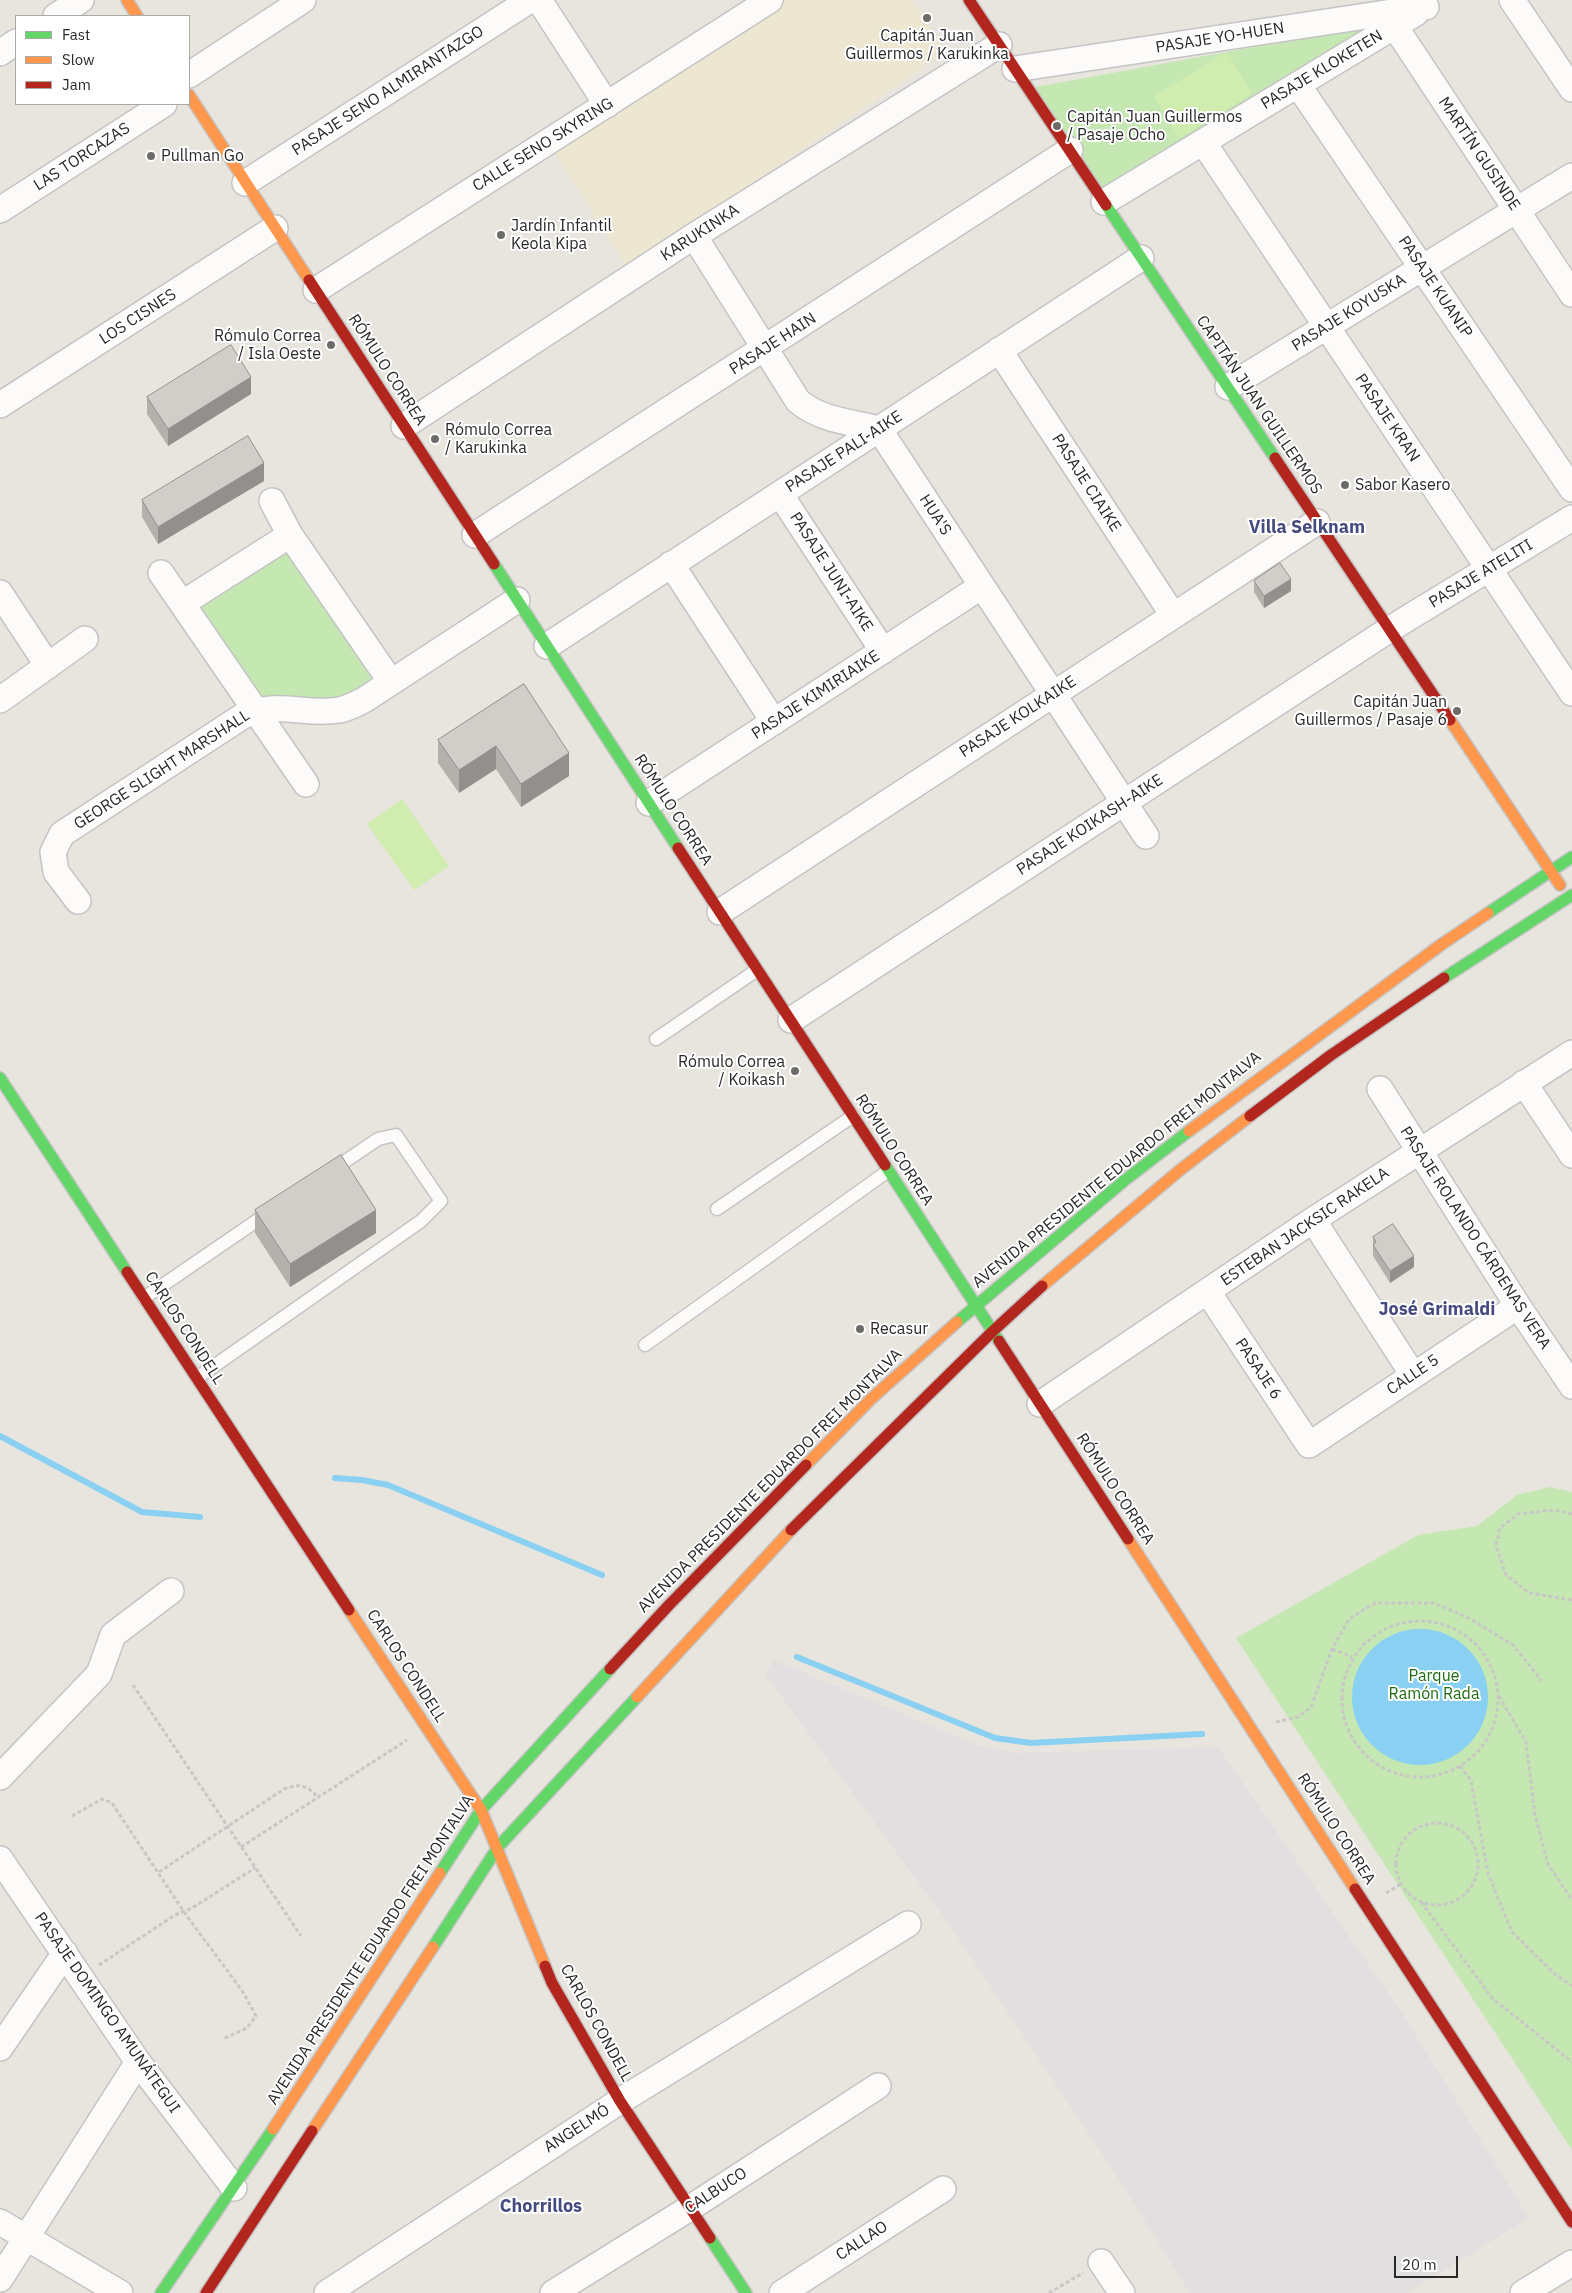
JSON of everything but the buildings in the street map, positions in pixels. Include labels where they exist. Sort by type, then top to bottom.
[{"type":"street","points":[[58,15],[81,0]]},
{"type":"street","points":[[126,0],[136,15]]},
{"type":"street","points":[[190,74],[303,0]]},
{"type":"street","name":"PASAJE SENO ALMIRANTAZGO","points":[[245,182],[530,0]]},
{"type":"street","points":[[539,0],[607,105]]},
{"type":"street","name":"CALLE SENO SKYRING","points":[[316,290],[770,0]]},
{"type":"street","name":"CAPITÁN JUAN GUILLERMOS","points":[[969,0],[1571,899]]},
{"type":"street","points":[[1512,0],[1572,89]]},
{"type":"street","name":"PASAJE KLOKETEN","points":[[1104,202],[1298,85],[1390,20],[1431,3]]},
{"type":"street","name":"PASAJE YO-HUEN","points":[[1015,69],[1390,20]]},
{"type":"street","name":"MARTÍN GUSINDE","points":[[1390,20],[1572,294]]},
{"type":"street","points":[[0,53],[15,43]]},
{"type":"street","name":"KARUKINKA","points":[[404,426],[694,236],[999,45]]},
{"type":"street","name":"PASAJE KUANIP","points":[[1298,85],[1572,489]]},
{"type":"street","name":"RÓMULO CORREA","points":[[190,98],[1572,2222]]},
{"type":"street","name":"LAS TORCAZAS","points":[[0,210],[162,105]]},
{"type":"street","name":"PASAJE KRAN","points":[[1203,142],[1572,693]]},
{"type":"street","name":"PASAJE HAIN","points":[[475,536],[1070,150]]},
{"type":"street","name":"PASAJE KOYUSKA","points":[[1228,387],[1572,176]]},
{"type":"street","name":"LOS CISNES","points":[[0,405],[275,228]]},
{"type":"street","points":[[694,236],[798,401],[809,410],[879,429]]},
{"type":"street","name":"PASAJE PALI-AIKE","points":[[547,646],[1141,258]]},
{"type":"street","name":"PASAJE CIAIKE","points":[[1000,350],[1174,615]]},
{"type":"street","name":"HUA'S","points":[[879,429],[1146,836]]},
{"type":"street","name":"PASAJE JUNI-AIKE","points":[[780,494],[883,651]]},
{"type":"street","points":[[272,500],[290,535],[391,682]]},
{"type":"street","name":"PASAJE ATELITI","points":[[1390,629],[1572,518]]},
{"type":"street","name":"PASAJE KOLKAIKE","points":[[720,912],[1317,522]]},
{"type":"street","points":[[182,602],[290,535]]},
{"type":"street","points":[[671,564],[774,722]]},
{"type":"street","points":[[162,573],[306,784]]},
{"type":"street","name":"PASAJE KIMIRIAIKE","points":[[649,803],[982,586]]},
{"type":"street","points":[[0,593],[48,666]]},
{"type":"street","name":"GEORGE SLIGHT MARSHALL","points":[[78,901],[56,872],[53,852],[62,834],[243,716],[256,710],[269,708],[318,712],[341,710],[364,700],[517,600]]},
{"type":"street","name":"PASAJE KOIKASH-AIKE","points":[[790,1020],[1390,629]]},
{"type":"street","points":[[0,700],[85,639]]},
{"type":"street","name":"AVENIDA PRESIDENTE EDUARDO FREI MONTALVA","points":[[161,2293],[234,2188],[481,1810],[669,1605],[858,1412],[975,1304],[1125,1180],[1229,1100],[1426,955],[1572,857]]},
{"type":"street","points":[[206,2293],[498,1847],[788,1533],[992,1331],[1106,1231],[1255,1112],[1409,1001],[1571,899]]},
{"type":"street","name":"ESTEBAN JACKSIC RAKELA","points":[[1040,1404],[1313,1220],[1572,1053]]},
{"type":"street","name":"CARLOS CONDELL","points":[[0,1078],[481,1810],[498,1847],[552,1983],[620,2101],[746,2293]]},
{"type":"street","points":[[1524,1083],[1572,1155]]},
{"type":"street","name":"PASAJE ROLANDO CÁRDENAS VERA","points":[[1380,1089],[1518,1306],[1572,1386]]},
{"type":"street","points":[[1313,1220],[1413,1375]]},
{"type":"street","name":"PASAJE 6","points":[[1208,1292],[1309,1445]]},
{"type":"street","name":"CALLE 5","points":[[1309,1445],[1518,1306]]},
{"type":"street","points":[[0,1777],[99,1674],[113,1635],[171,1591]]},
{"type":"street","name":"PASAJE DOMINGO AMUNÁTEGUI","points":[[0,1859],[138,2062],[234,2188]]},
{"type":"street","name":"ANGELMÓ","points":[[327,2293],[620,2101],[908,1924]]},
{"type":"street","points":[[0,2048],[65,1953]]},
{"type":"street","points":[[0,2279],[138,2062]]},
{"type":"street","name":"CALBUCO","points":[[553,2293],[690,2208],[878,2086]]},
{"type":"street","name":"CALLAO","points":[[782,2293],[943,2189]]},
{"type":"street","points":[[0,2222],[120,2293]]},
{"type":"street","points":[[1101,2262],[1122,2293]]},
{"type":"street","points":[[1524,2293],[1572,2262]]},
{"type":"lane","points":[[656,1039],[757,970]]},
{"type":"lane","points":[[717,1209],[852,1116]]},
{"type":"lane","points":[[197,1378],[421,1221],[441,1201],[396,1135],[378,1139],[322,1177]]},
{"type":"lane","points":[[645,1345],[888,1171]]},
{"type":"lane","points":[[144,1298],[281,1205]]},
{"type":"path","points":[[1572,1514],[1554,1510],[1518,1514],[1500,1528],[1496,1545],[1506,1575],[1529,1593],[1572,1600]]},
{"type":"path","points":[[1250,1728],[1298,1717],[1311,1707],[1332,1649],[1349,1619],[1375,1603],[1434,1603],[1467,1617],[1513,1645],[1542,1681]]},
{"type":"path","points":[[1417,1620],[1443,1624],[1466,1635],[1484,1654],[1495,1677],[1498,1702],[1493,1728],[1479,1750],[1460,1766],[1435,1776],[1409,1776],[1384,1769],[1364,1754],[1349,1732],[1342,1707],[1343,1682],[1353,1658],[1370,1638],[1392,1625],[1417,1620]]},
{"type":"path","points":[[1332,1649],[1353,1658]]},
{"type":"path","points":[[133,1685],[301,1936]]},
{"type":"path","points":[[1497,1694],[1526,1742],[1535,1815],[1548,1864],[1572,1900]]},
{"type":"path","points":[[241,1847],[427,1728]]},
{"type":"path","points":[[1460,1766],[1471,1781],[1488,1873],[1512,1932],[1555,1974],[1572,1986]]},
{"type":"path","points":[[159,1872],[284,1789],[297,1784],[308,1787],[318,1798]]},
{"type":"path","points":[[72,1816],[102,1799],[112,1803],[184,1912],[243,1992],[256,2016],[247,2028],[223,2039]]},
{"type":"path","points":[[1420,1902],[1434,1905],[1448,1904],[1460,1898],[1470,1888],[1476,1876],[1478,1862],[1475,1848],[1457,1828],[1431,1823],[1418,1827],[1408,1835],[1400,1846],[1396,1858],[1396,1872],[1401,1884],[1409,1894],[1420,1902],[1493,1998],[1572,2062]]},
{"type":"path","points":[[1475,1848],[1482,1847]]},
{"type":"path","points":[[80,1978],[175,1915],[184,1912],[255,1868]]},
{"type":"path","points":[[1049,2293],[1101,2262]]},
{"type":"shaded area","points":[[783,0],[912,0],[946,52],[627,268],[552,148]]},
{"type":"shaded area","points":[[774,1660],[977,1745],[1017,1753],[1218,1747],[1402,2013],[1529,2218],[1407,2293],[1190,2293],[1122,2184],[947,1921],[765,1674]]},
{"type":"green space","points":[[1380,24],[1098,199],[1030,88]]},
{"type":"green space","points":[[1227,52],[1252,94],[1179,138],[1154,96]]},
{"type":"green space","points":[[286,550],[377,679],[353,692],[321,701],[280,696],[261,697],[199,608],[200,604]]},
{"type":"green space","points":[[402,799],[449,866],[414,890],[367,824]]},
{"type":"green space","name":"Parque Ramón Rada","points":[[1550,1487],[1572,1492],[1572,2150],[1236,1638],[1418,1535],[1477,1526],[1517,1495]]},
{"type":"water","points":[[1420,1629],[1446,1634],[1458,1640],[1468,1649],[1477,1659],[1483,1671],[1488,1697],[1483,1723],[1477,1735],[1468,1745],[1458,1754],[1446,1760],[1420,1765],[1394,1760],[1382,1754],[1372,1745],[1363,1735],[1357,1723],[1352,1697],[1357,1671],[1363,1659],[1372,1649],[1382,1640],[1394,1634]]},
{"type":"waterway","points":[[0,1436],[142,1512],[200,1517]]},
{"type":"waterway","points":[[335,1478],[362,1480],[388,1485],[602,1575]]},
{"type":"waterway","points":[[797,1657],[995,1738],[1031,1743],[1202,1734]]},
{"type":"traffic: fast","points":[[1106,205],[1275,458]]},
{"type":"traffic: fast","points":[[494,564],[678,848]]},
{"type":"traffic: fast","points":[[1488,913],[1572,857]]},
{"type":"traffic: fast","points":[[1444,978],[1572,895]]},
{"type":"traffic: fast","points":[[0,1078],[127,1272]]},
{"type":"traffic: fast","points":[[957,1322],[1125,1180],[1189,1131]]},
{"type":"traffic: fast","points":[[885,1165],[999,1341]]},
{"type":"traffic: fast","points":[[440,1873],[481,1810],[610,1669]]},
{"type":"traffic: fast","points":[[433,1947],[498,1847],[637,1697]]},
{"type":"traffic: fast","points":[[161,2293],[273,2129]]},
{"type":"traffic: fast","points":[[710,2238],[746,2293]]},
{"type":"traffic: slow","points":[[127,0],[136,15]]},
{"type":"traffic: slow","points":[[190,97],[309,280]]},
{"type":"traffic: slow","points":[[1450,720],[1560,885]]},
{"type":"traffic: slow","points":[[1189,1131],[1442,944],[1488,913]]},
{"type":"traffic: slow","points":[[1042,1286],[1180,1170],[1250,1116]]},
{"type":"traffic: slow","points":[[806,1465],[872,1398],[957,1322]]},
{"type":"traffic: slow","points":[[637,1697],[791,1530]]},
{"type":"traffic: slow","points":[[1128,1539],[1355,1889]]},
{"type":"traffic: slow","points":[[349,1610],[481,1810],[545,1966]]},
{"type":"traffic: slow","points":[[273,2129],[440,1873]]},
{"type":"traffic: slow","points":[[312,2131],[433,1947]]},
{"type":"traffic: jam","points":[[969,0],[1106,205]]},
{"type":"traffic: jam","points":[[309,280],[494,564]]},
{"type":"traffic: jam","points":[[1275,458],[1450,720]]},
{"type":"traffic: jam","points":[[678,848],[885,1165]]},
{"type":"traffic: jam","points":[[1250,1116],[1331,1055],[1444,978]]},
{"type":"traffic: jam","points":[[127,1272],[349,1610]]},
{"type":"traffic: jam","points":[[791,1530],[993,1331],[1042,1286]]},
{"type":"traffic: jam","points":[[999,1341],[1128,1539]]},
{"type":"traffic: jam","points":[[610,1669],[669,1605],[806,1465]]},
{"type":"traffic: jam","points":[[1355,1889],[1572,2222]]},
{"type":"traffic: jam","points":[[545,1966],[552,1983],[620,2101],[710,2238]]},
{"type":"traffic: jam","points":[[206,2293],[312,2131]]},
{"type":"place","name":"Capitán Juan Guillermos / Karukinka","points":[[927,18]]},
{"type":"place","name":"Capitán Juan Guillermos / Pasaje Ocho","points":[[1057,126]]},
{"type":"place","name":"Pullman Go","points":[[151,156]]},
{"type":"place","name":"Jardín Infantil Keola Kipa","points":[[501,235]]},
{"type":"place","name":"Rómulo Correa / Isla Oeste","points":[[331,345]]},
{"type":"place","name":"Rómulo Correa / Karukinka","points":[[435,439]]},
{"type":"place","name":"Sabor Kasero","points":[[1345,485]]},
{"type":"place","name":"Capitán Juan Guillermos / Pasaje 6","points":[[1457,711]]},
{"type":"place","name":"Rómulo Correa / Koikash","points":[[795,1071]]},
{"type":"place","name":"Recasur","points":[[860,1329]]},
{"type":"district","name":"Villa Selknam","points":[[1307,528]]},
{"type":"district","name":"José Grimaldi","points":[[1437,1310]]},
{"type":"district","name":"Chorrillos","points":[[541,2207]]}]
